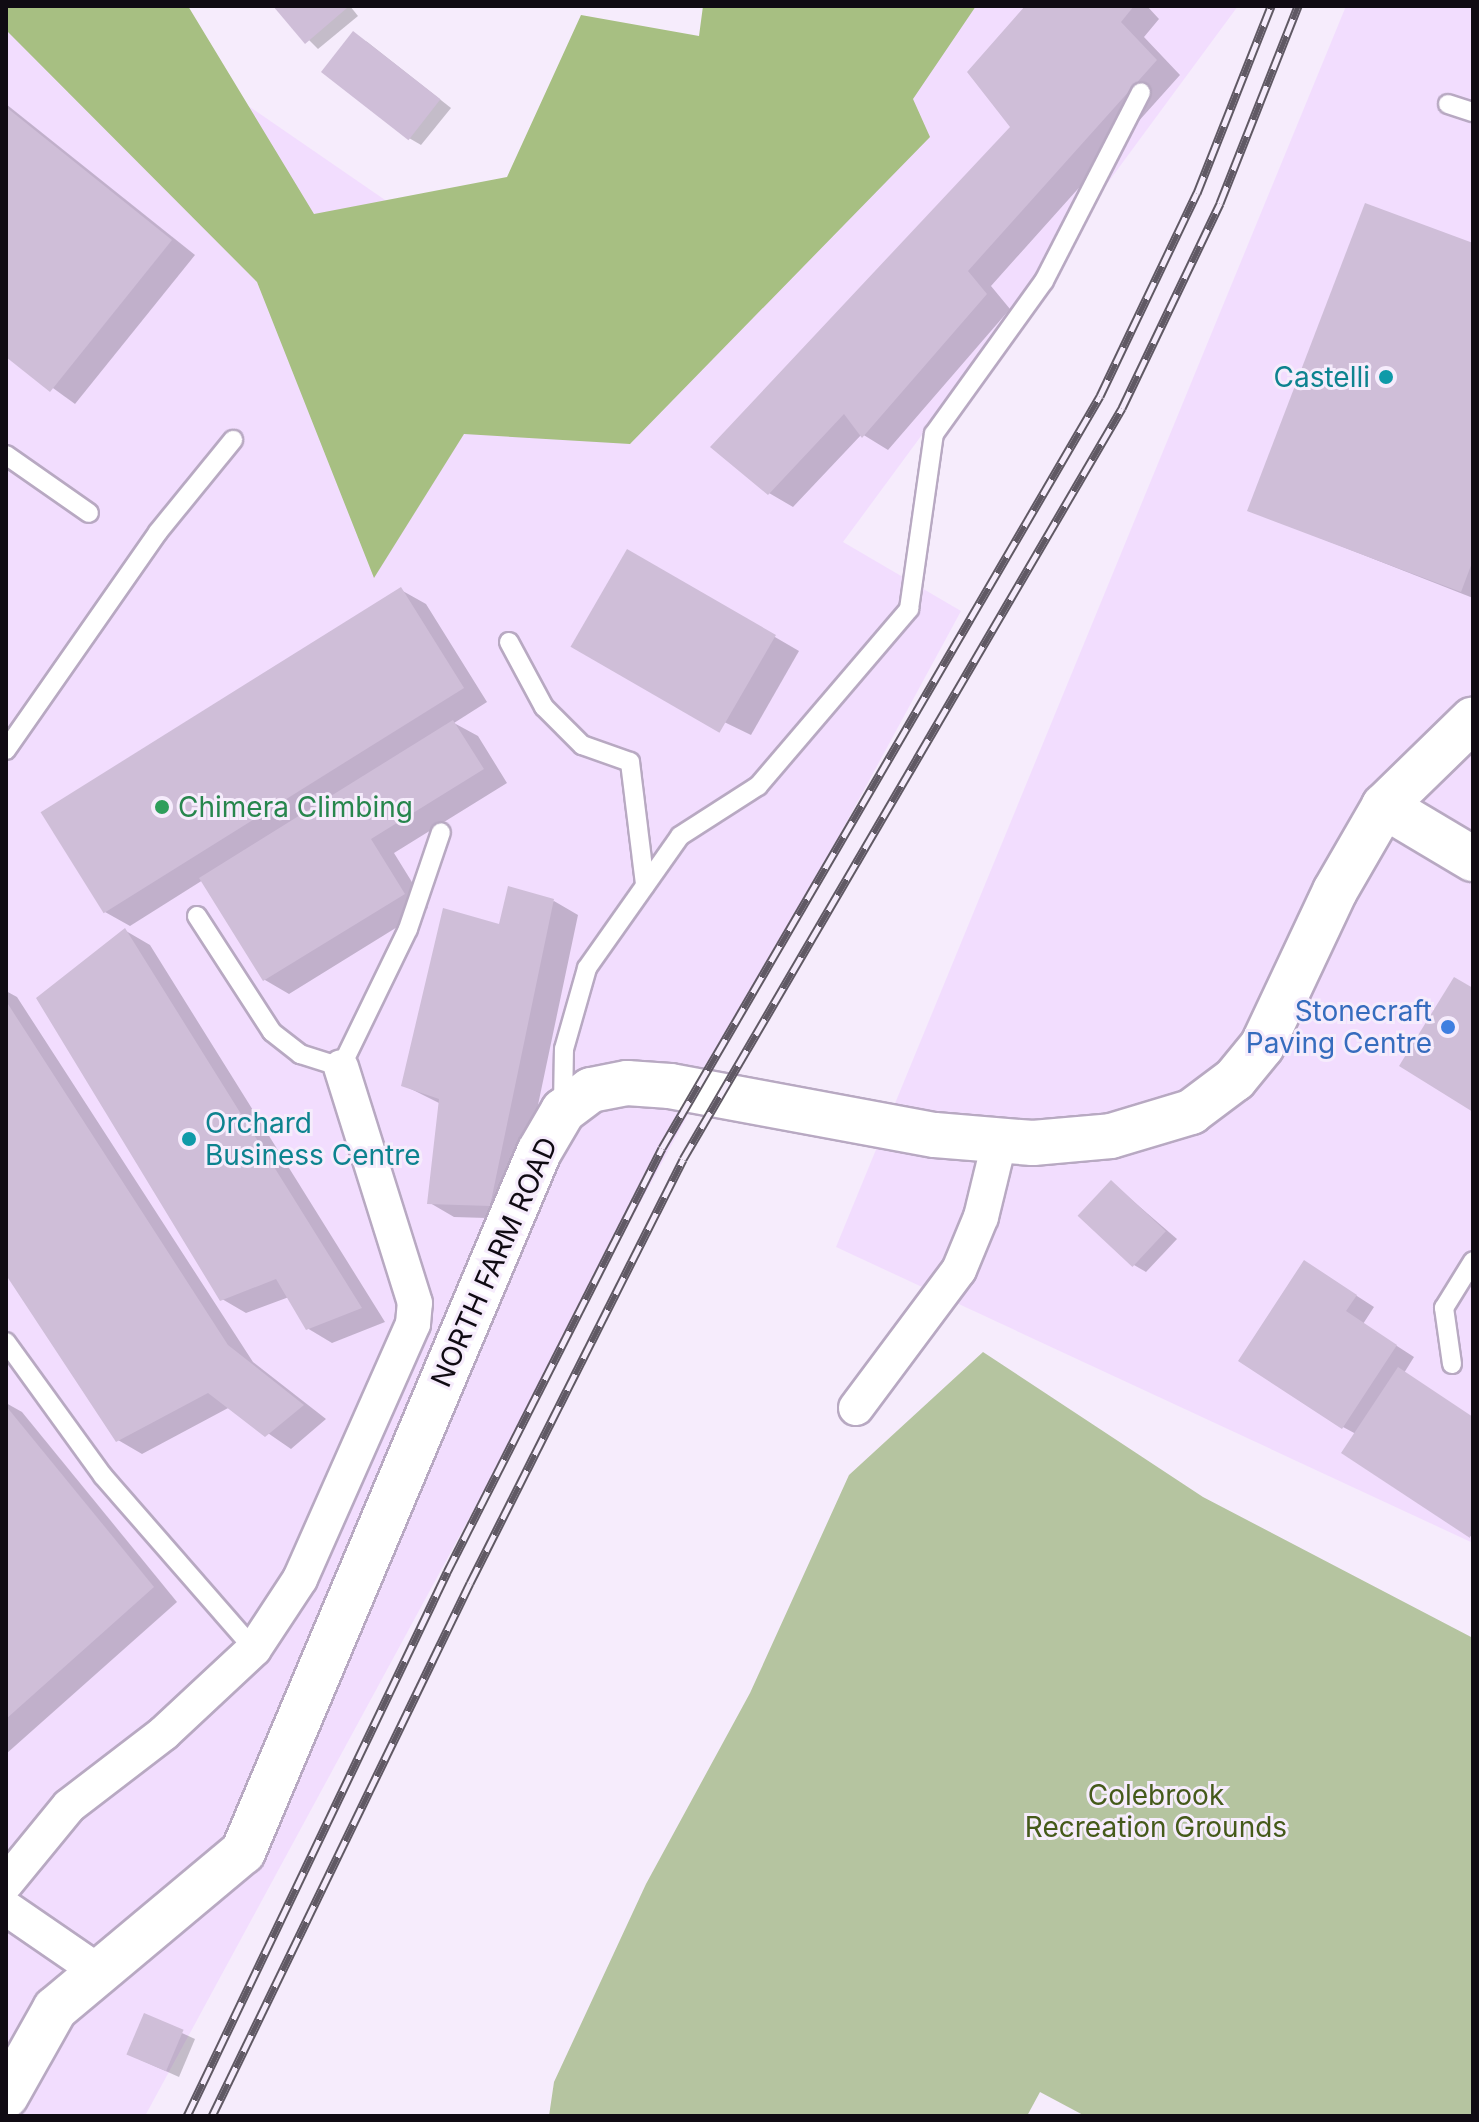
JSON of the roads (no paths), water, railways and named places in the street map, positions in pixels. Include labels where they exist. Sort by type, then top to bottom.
[{"type":"street","name":"NORTH FARM ROAD","points":[[6,2096],[55,2009],[243,1852],[539,1152],[563,1111],[591,1090],[627,1083],[670,1086],[999,1143],[1111,1136],[1191,1112],[1235,1079],[1262,1046],[1335,891],[1384,806],[1473,719]]},
{"type":"street","points":[[1384,806],[1473,859]]},
{"type":"street","points":[[6,1883],[69,1806],[164,1733],[254,1649],[300,1579],[413,1324],[415,1303],[341,1067]]},
{"type":"street","points":[[856,1408],[959,1270],[981,1217],[999,1143]]},
{"type":"street","points":[[6,1908],[99,1972]]},
{"type":"lane","points":[[563,1111],[564,1049],[587,968],[680,836],[758,786],[909,609],[934,434],[1044,281],[1141,92]]},
{"type":"lane","points":[[1448,104],[1473,112]]},
{"type":"lane","points":[[6,750],[158,532],[233,440]]},
{"type":"lane","points":[[6,455],[89,513]]},
{"type":"lane","points":[[509,642],[553,716],[582,745],[630,762],[645,885]]},
{"type":"lane","points":[[197,916],[272,1032],[300,1054],[341,1067],[408,929],[441,832]]},
{"type":"lane","points":[[1452,1364],[1444,1308],[1473,1261]]},
{"type":"lane","points":[[6,1342],[103,1476],[254,1649]]},
{"type":"railway","points":[[187,2116],[447,1572],[662,1148],[1100,396],[1197,193],[1271,6]]},
{"type":"railway","points":[[212,2116],[470,1583],[683,1159],[1122,408],[1220,203],[1298,6]]},
{"type":"place","name":"Castelli","points":[[1386,377]]},
{"type":"place","name":"Chimera Climbing","points":[[162,807]]},
{"type":"place","name":"Stonecraft Paving Centre","points":[[1448,1027]]},
{"type":"place","name":"Orchard Business Centre","points":[[189,1139]]},
{"type":"park label","name":"Colebrook Recreation Grounds","points":[[1156,1811]]}]
